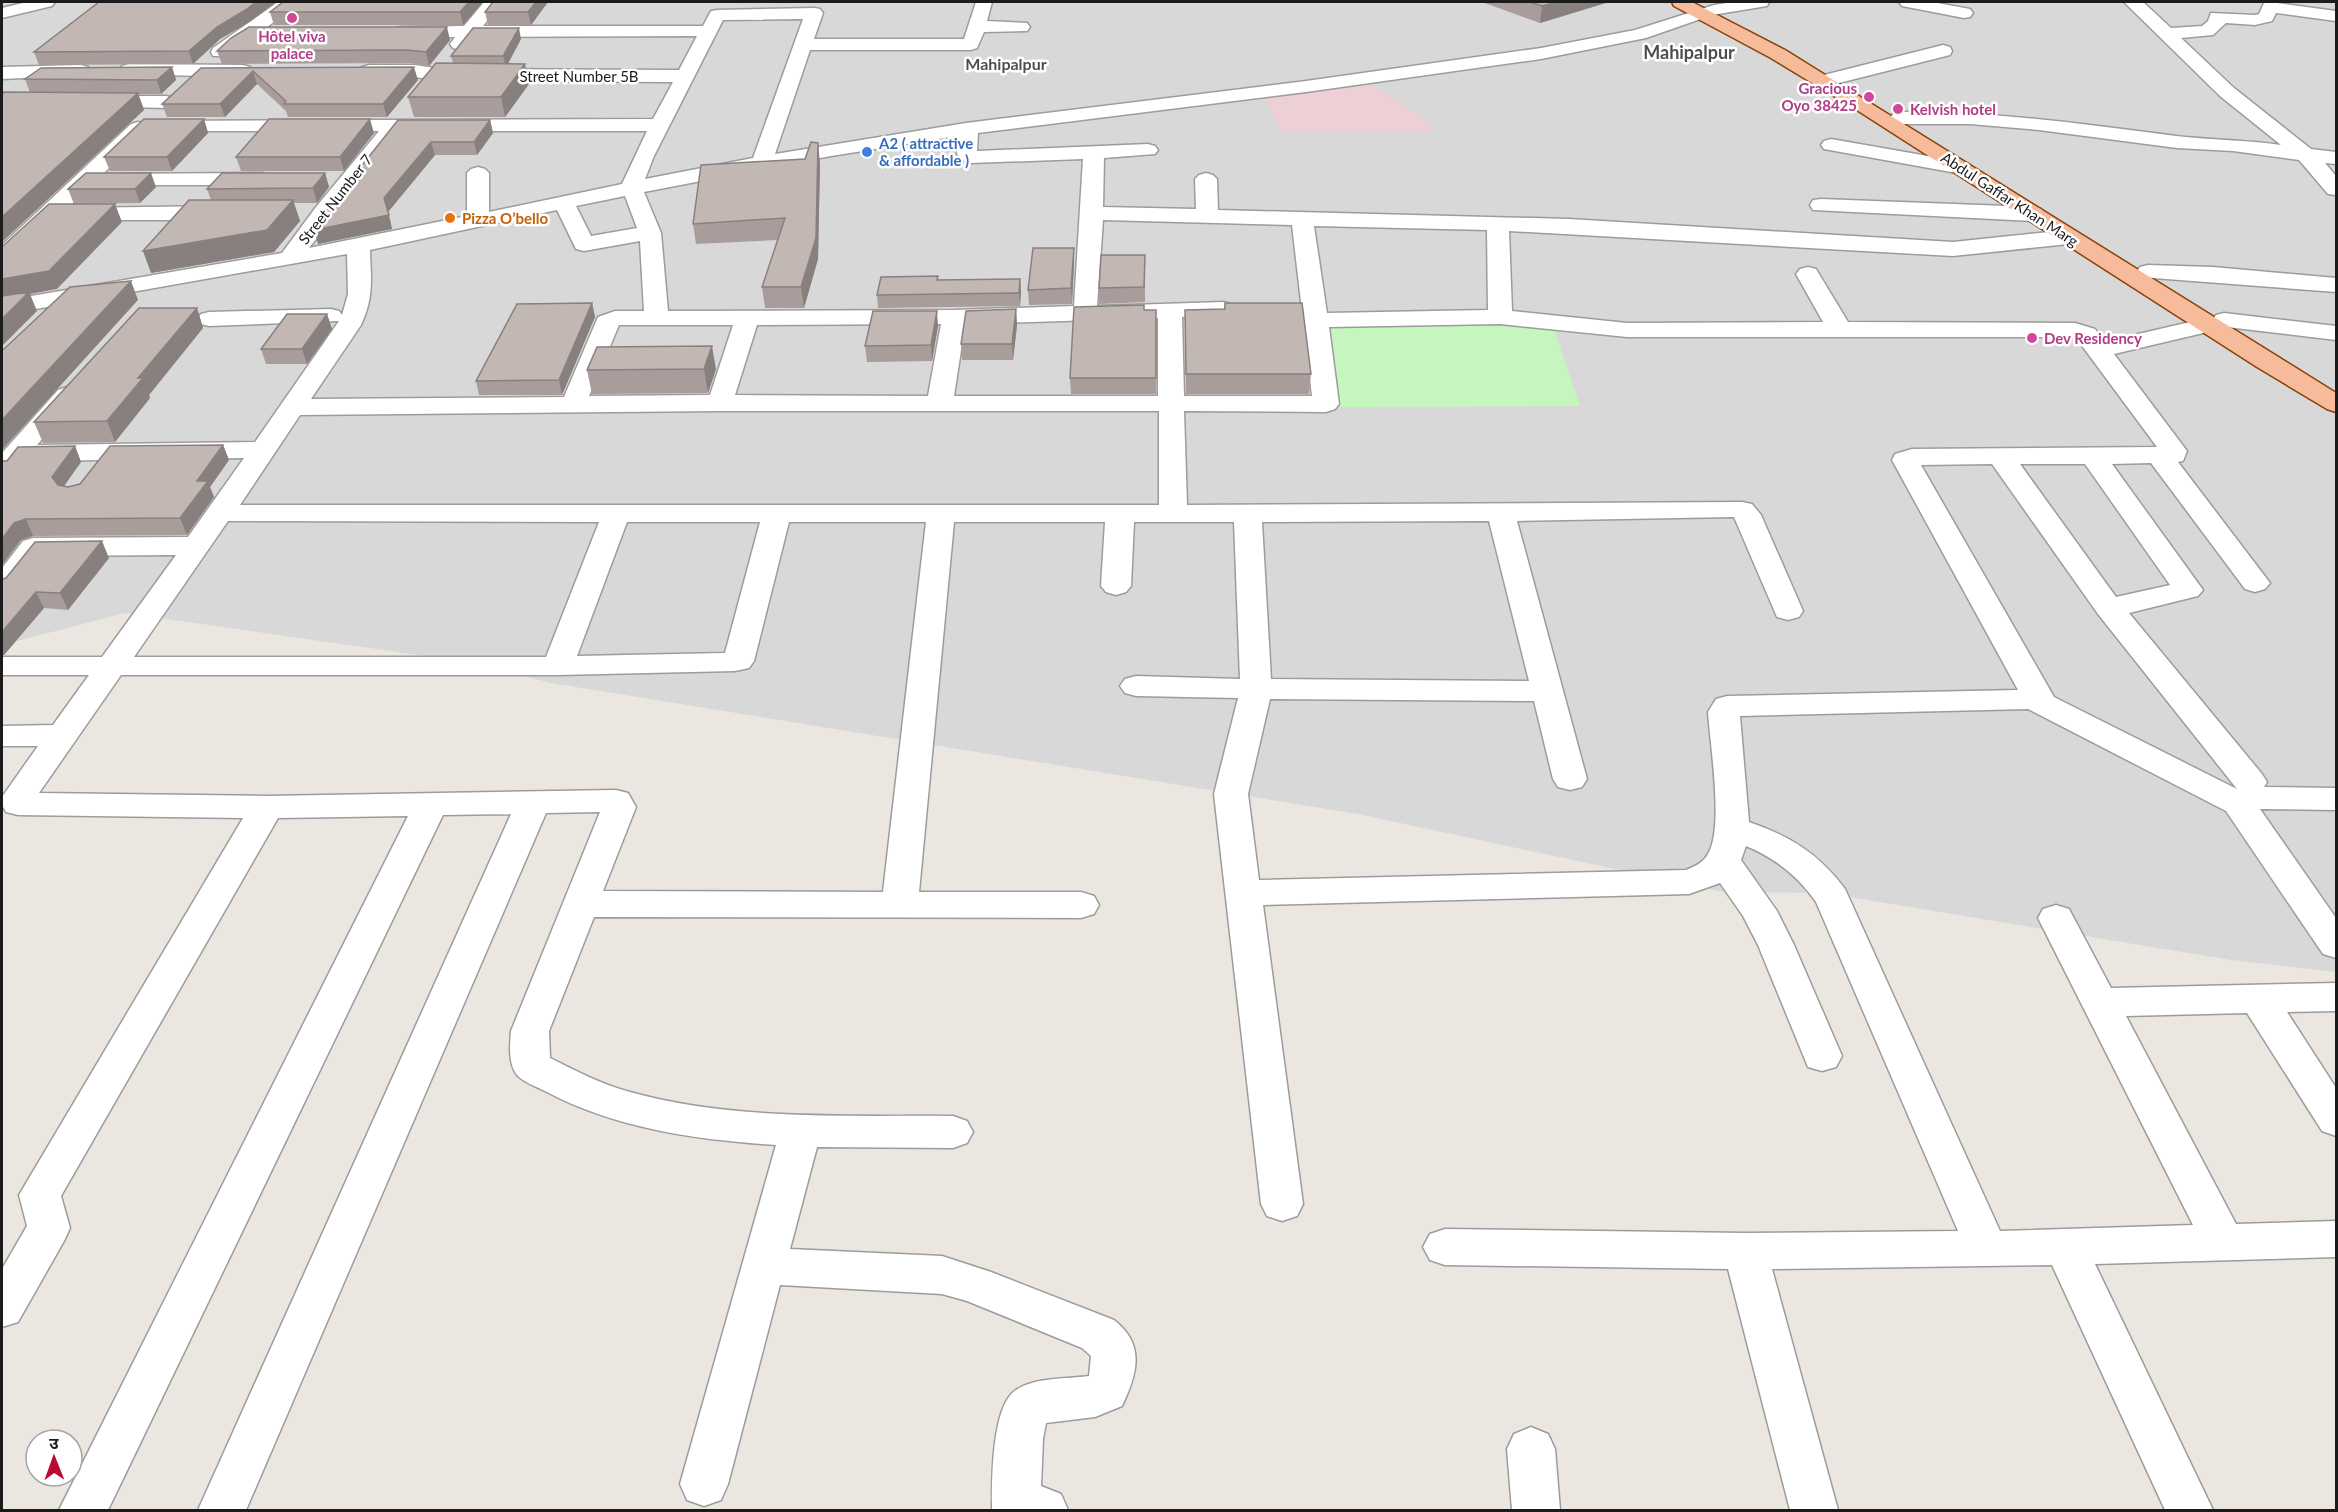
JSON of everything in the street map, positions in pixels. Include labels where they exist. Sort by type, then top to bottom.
[{"type":"main road","name":"Abdul Gaffar Khan Marg","points":[[1680,2],[1705,8],[1900,118],[2033,198],[2148,272],[2216,322],[2337,404]]},
{"type":"main road","name":"Abdul Gaffar Khan Marg","points":[[1705,8],[2069,237],[2216,322],[2337,387]]},
{"type":"street","points":[[2,13],[46,2]]},
{"type":"street","points":[[2,257],[228,45],[269,19],[288,2]]},
{"type":"street","points":[[421,92],[493,2]]},
{"type":"street","points":[[974,35],[984,2]]},
{"type":"street","points":[[2,308],[358,245],[761,163],[968,129],[1082,113],[1309,87],[1583,47],[1659,30],[1705,8],[1761,2]]},
{"type":"street","points":[[1908,2],[1964,13]]},
{"type":"street","points":[[2133,2],[2228,92],[2307,156],[2337,189]]},
{"type":"street","points":[[2166,34],[2207,31],[2217,24],[2217,17],[2255,20],[2266,17],[2270,7],[2337,16]]},
{"type":"street","points":[[631,188],[644,156],[718,14],[814,13],[761,163]]},
{"type":"street","points":[[804,45],[974,35],[1021,27]]},
{"type":"street","points":[[389,32],[709,31]]},
{"type":"street","points":[[245,33],[278,33]]},
{"type":"street","points":[[1831,79],[1943,51]]},
{"type":"street","points":[[2,72],[258,71]]},
{"type":"street","name":"Street Number 5B","points":[[352,71],[415,71],[435,75],[686,76]]},
{"type":"street","points":[[72,102],[166,102]]},
{"type":"street","name":"Street Number 7","points":[[291,257],[407,109]]},
{"type":"street","points":[[1900,118],[1951,116],[2025,121],[2180,142],[2241,146],[2337,158]]},
{"type":"street","points":[[141,125],[661,125]]},
{"type":"street","points":[[968,129],[968,156],[1148,150]]},
{"type":"street","points":[[1831,145],[1962,168]]},
{"type":"street","points":[[1085,313],[1094,152]]},
{"type":"street","points":[[478,173],[478,220]]},
{"type":"street","points":[[86,180],[280,179]]},
{"type":"street","points":[[327,179],[351,179]]},
{"type":"street","points":[[1206,179],[1207,216]]},
{"type":"street","points":[[631,188],[644,208],[650,233],[656,318]]},
{"type":"street","points":[[1821,206],[2033,214]]},
{"type":"street","points":[[568,210],[584,244],[650,233]]},
{"type":"street","points":[[50,213],[246,212]]},
{"type":"street","points":[[302,212],[324,212]]},
{"type":"street","points":[[1092,213],[1498,224],[1953,249],[2069,237]]},
{"type":"street","points":[[292,407],[940,403],[1326,404],[1302,218]]},
{"type":"street","points":[[1498,224],[1500,317]]},
{"type":"street","points":[[358,245],[362,292],[354,316],[220,513],[61,735],[19,797],[18,804],[267,807],[534,801],[613,800],[619,802],[619,807],[530,1031],[529,1049],[532,1066],[546,1075],[598,1097],[642,1110],[697,1122],[746,1128],[953,1132]]},
{"type":"street","points":[[2148,272],[2213,274],[2337,285]]},
{"type":"street","points":[[1808,274],[1837,325],[1842,329]]},
{"type":"street","points":[[150,305],[174,279]]},
{"type":"street","points":[[40,325],[70,297]]},
{"type":"street","points":[[573,405],[609,320],[954,317],[1223,309]]},
{"type":"street","points":[[1170,311],[1173,513]]},
{"type":"street","points":[[209,319],[354,316]]},
{"type":"street","points":[[940,403],[954,317]]},
{"type":"street","points":[[1316,320],[1500,317],[1627,330],[2074,330],[2086,334],[2175,453],[1912,457],[1905,460],[2038,696],[2039,699],[2035,700]]},
{"type":"street","points":[[720,404],[747,319]]},
{"type":"street","points":[[2100,350],[2216,322],[2337,333]]},
{"type":"street","points":[[9,461],[87,374]]},
{"type":"street","points":[[9,461],[106,453],[262,450]]},
{"type":"street","points":[[87,477],[106,453]]},
{"type":"street","points":[[2159,455],[2255,583]]},
{"type":"street","points":[[2000,456],[2244,793],[2337,945]]},
{"type":"street","points":[[2093,456],[2188,590],[2109,608]]},
{"type":"street","points":[[220,513],[1248,514],[1742,510],[1747,515],[1788,611]]},
{"type":"street","points":[[2,666],[278,668],[737,662],[777,512]]},
{"type":"street","points":[[900,905],[941,512]]},
{"type":"street","points":[[558,666],[616,513]]},
{"type":"street","points":[[1116,586],[1120,513]]},
{"type":"street","points":[[1501,513],[1570,779]]},
{"type":"street","points":[[1248,514],[1256,689],[1231,794],[1282,1204]]},
{"type":"street","points":[[2,587],[33,547],[196,546]]},
{"type":"street","points":[[1136,686],[1547,691]]},
{"type":"street","points":[[1822,1056],[1776,945],[1728,845],[1724,712],[1727,706],[2035,700],[2252,798],[2337,799]]},
{"type":"street","points":[[2,736],[61,735]]},
{"type":"street","points":[[222,1510],[534,801]]},
{"type":"street","points":[[83,1510],[431,804]]},
{"type":"street","points":[[2,1308],[49,1228],[40,1195],[267,807]]},
{"type":"street","points":[[1728,845],[1768,841],[1794,855],[1818,876],[1832,898],[1987,1249]]},
{"type":"street","points":[[1243,893],[1689,882],[1712,874],[1728,845]]},
{"type":"street","points":[[580,904],[1081,905]]},
{"type":"street","points":[[2056,918],[2223,1241]]},
{"type":"street","points":[[2098,1002],[2337,997]]},
{"type":"street","points":[[2258,999],[2337,1120]]},
{"type":"street","points":[[704,1484],[801,1130]]},
{"type":"street","points":[[1445,1247],[1745,1251],[1987,1249],[2337,1239]]},
{"type":"street","points":[[2065,1246],[2189,1510]]},
{"type":"street","points":[[1745,1251],[1814,1510]]},
{"type":"street","points":[[763,1266],[942,1275],[985,1289],[1098,1334],[1109,1342],[1113,1350],[1114,1364],[1106,1391],[1095,1396],[1033,1404],[1025,1411],[1019,1439],[1026,1508]]},
{"type":"street","points":[[1531,1449],[1536,1510]]},
{"type":"shaded area","points":[[2,2],[2336,2],[2336,972],[2231,960],[1825,893],[1723,892],[1358,814],[551,683],[473,663],[125,613],[2,645]]},
{"type":"shaded area","points":[[1371,84],[1431,123],[1434,131],[1281,132],[1263,93]]},
{"type":"green space","points":[[1316,321],[1551,321],[1580,406],[1331,407]]},
{"type":"building","points":[[99,2],[256,2],[217,27],[189,51],[34,52]]},
{"type":"building","points":[[283,2],[469,2],[460,12],[270,12]]},
{"type":"building","points":[[493,2],[536,2],[528,12],[485,12]]},
{"type":"building","points":[[1530,2],[1556,2],[1542,6]]},
{"type":"building","points":[[249,27],[447,27],[426,52],[407,50],[217,51],[231,38]]},
{"type":"building","points":[[473,28],[519,28],[503,56],[451,56]]},
{"type":"building","points":[[436,63],[525,64],[501,97],[408,97]]},
{"type":"building","points":[[172,67],[157,80],[25,79],[41,68]]},
{"type":"building","points":[[414,67],[383,104],[284,104],[286,101],[253,71],[220,104],[162,104],[201,68]]},
{"type":"building","points":[[4,92],[138,93],[2,217],[2,95]]},
{"type":"building","points":[[144,119],[204,119],[167,157],[104,157]]},
{"type":"building","points":[[269,119],[370,119],[340,157],[236,157]]},
{"type":"building","points":[[398,120],[490,120],[474,142],[431,142],[384,198],[389,215],[314,230],[313,227]]},
{"type":"building","points":[[811,142],[818,143],[816,238],[801,287],[762,287],[785,218],[693,224],[701,165],[805,159]]},
{"type":"building","points":[[86,173],[151,173],[135,189],[68,189]]},
{"type":"building","points":[[222,173],[325,173],[313,188],[207,189]]},
{"type":"building","points":[[189,200],[293,200],[267,230],[143,251]]},
{"type":"building","points":[[49,204],[115,204],[49,271],[2,279],[2,246]]},
{"type":"building","points":[[1033,248],[1074,248],[1071,288],[1028,290]]},
{"type":"building","points":[[1101,255],[1145,255],[1144,287],[1099,288]]},
{"type":"building","points":[[938,276],[937,280],[1020,279],[1019,293],[877,295],[881,277]]},
{"type":"building","points":[[131,281],[2,420],[2,350],[70,287]]},
{"type":"building","points":[[29,292],[2,319],[2,296]]},
{"type":"building","points":[[592,303],[559,380],[476,381],[517,304]]},
{"type":"building","points":[[1225,303],[1302,303],[1311,374],[1186,374],[1185,310],[1225,309]]},
{"type":"building","points":[[1144,305],[1144,310],[1156,310],[1156,378],[1070,378],[1074,307]]},
{"type":"building","points":[[139,308],[197,308],[138,378],[143,378],[107,421],[34,422]]},
{"type":"building","points":[[1016,309],[1012,344],[961,344],[966,311]]},
{"type":"building","points":[[873,311],[937,311],[931,345],[865,346]]},
{"type":"building","points":[[287,314],[327,314],[302,349],[261,349]]},
{"type":"building","points":[[712,346],[704,369],[587,370],[597,347]]},
{"type":"building","points":[[223,445],[197,481],[208,481],[180,518],[26,519],[14,523],[2,539],[2,461],[7,461],[18,447],[75,446],[52,477],[58,485],[68,487],[80,484],[110,446]]},
{"type":"building","points":[[102,541],[60,593],[36,592],[2,632],[2,579],[6,578],[35,542]]},
{"type":"place","name":"Hôtel viva palace","points":[[292,18]]},
{"type":"place","name":"Gracious Oyo 38425","points":[[1869,97]]},
{"type":"place","name":"Kelvish hotel","points":[[1898,109]]},
{"type":"place","name":"A2 ( attractive & affordable )","points":[[867,152]]},
{"type":"place","name":"Pizza O’bello","points":[[450,218]]},
{"type":"place","name":"Dev Residency","points":[[2032,338]]},
{"type":"district","name":"Mahipalpur","points":[[1689,52]]},
{"type":"district","name":"Mahipalpur","points":[[1006,63]]}]
